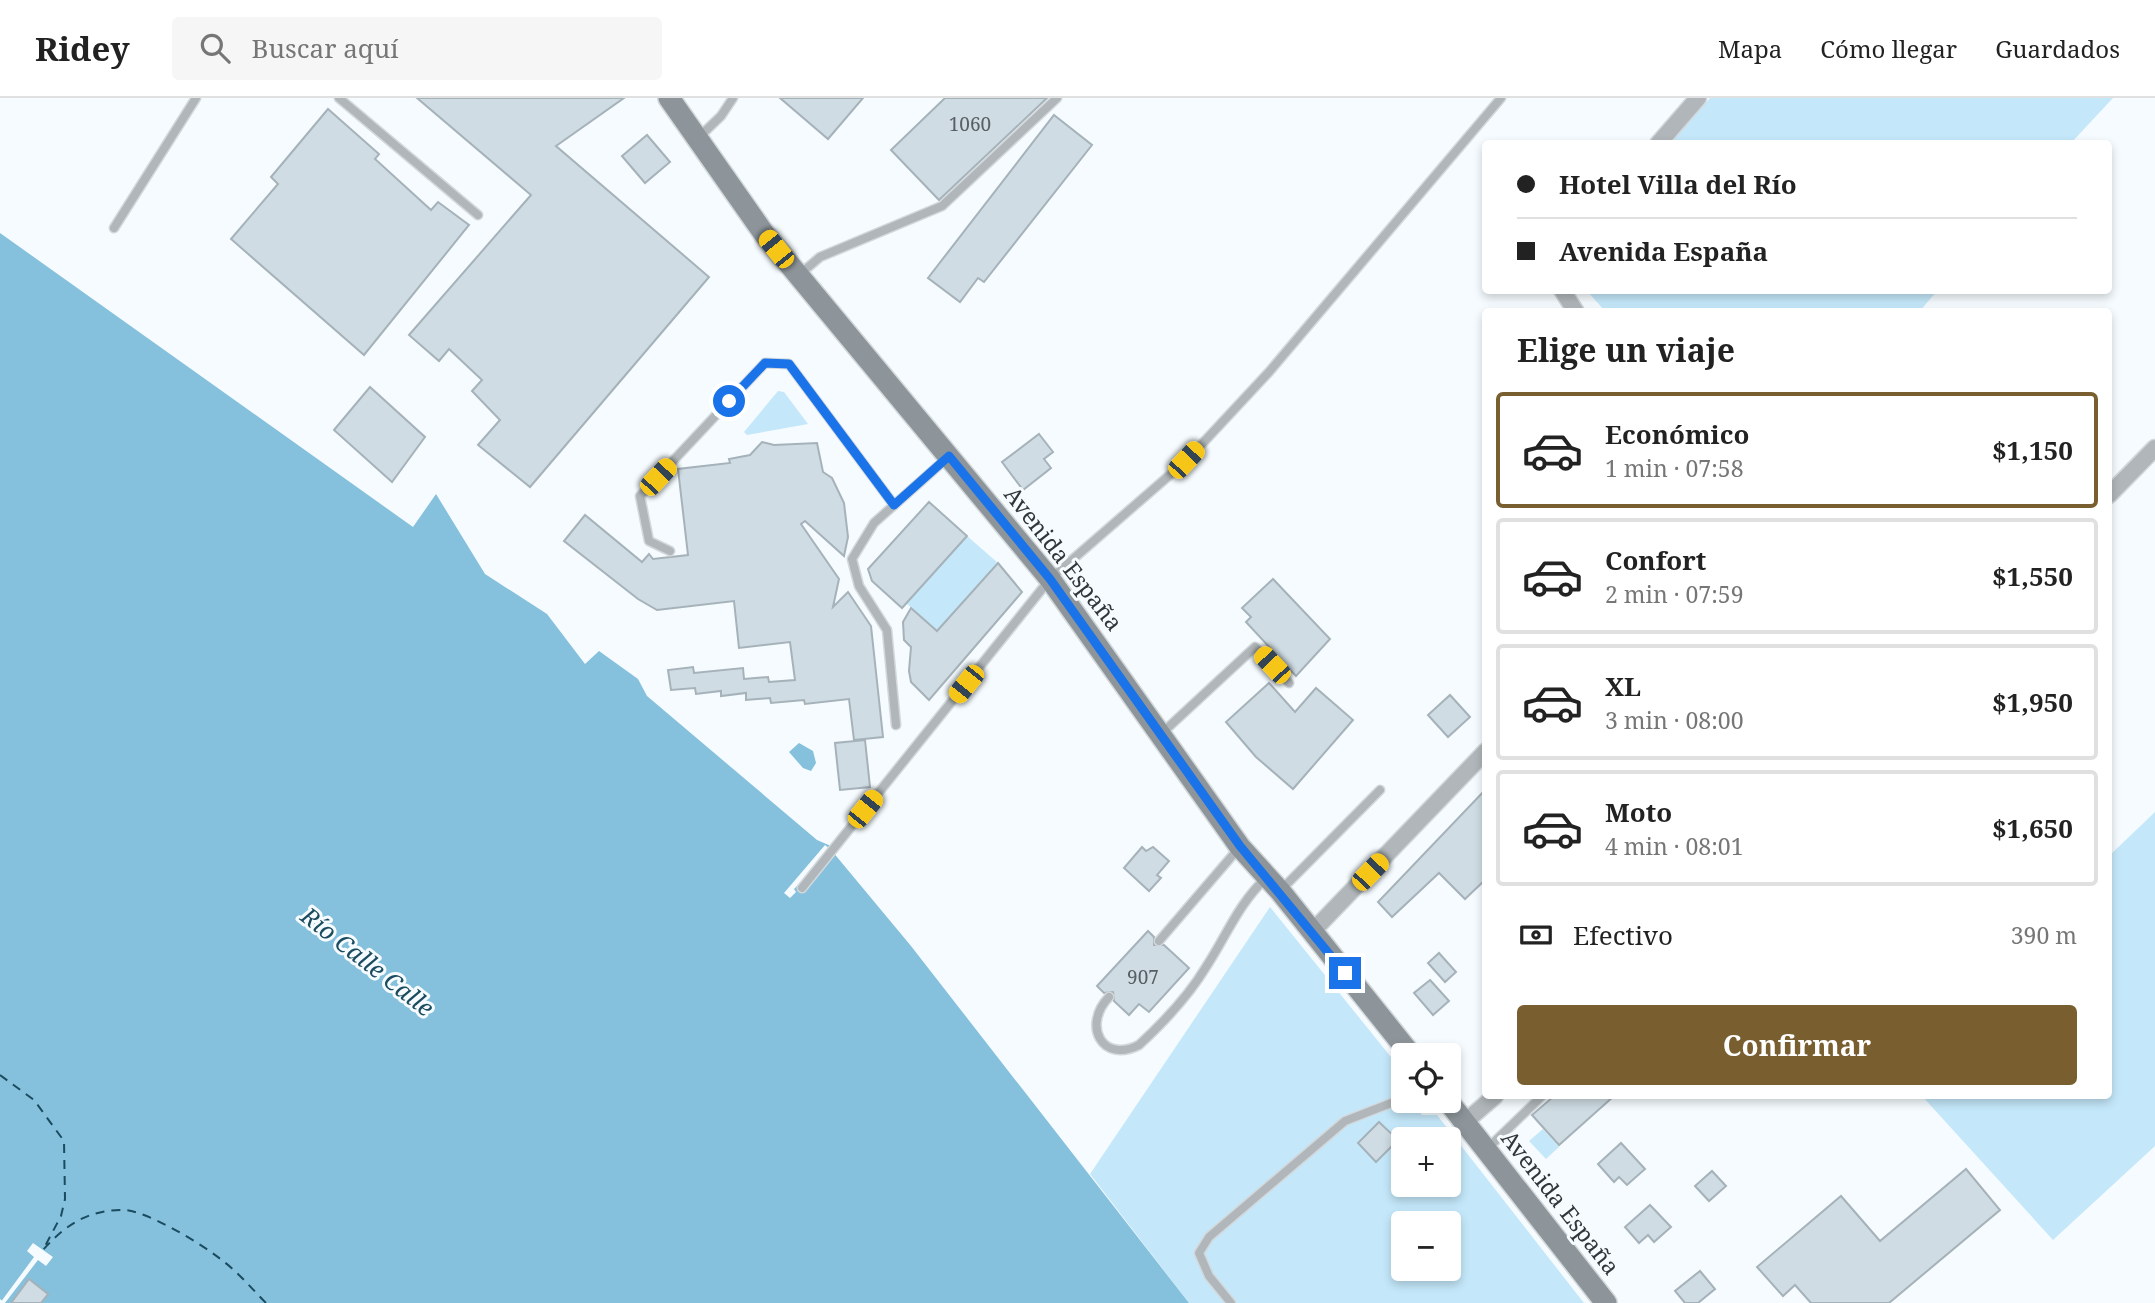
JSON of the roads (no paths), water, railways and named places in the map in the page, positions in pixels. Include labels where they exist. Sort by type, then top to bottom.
[{"type":"main road","name":"Avenida España","points":[[669,98],[765,235],[1050,579],[1240,846],[1401,1043]]},
{"type":"main road","name":"Avenida España","points":[[1458,1113],[1606,1303]]},
{"type":"street","points":[[1661,140],[1698,98]]},
{"type":"street","points":[[2112,492],[2155,448]]},
{"type":"street","points":[[1312,932],[1482,755]]},
{"type":"street","points":[[1465,1122],[1491,1099]]},
{"type":"lane","points":[[114,228],[196,98]]},
{"type":"lane","points":[[339,98],[478,215]]},
{"type":"lane","points":[[698,138],[716,122],[733,98]]},
{"type":"lane","points":[[799,275],[820,257],[942,206],[1057,98]]},
{"type":"lane","points":[[802,888],[1050,579],[1196,451],[1269,372],[1501,98]]},
{"type":"lane","points":[[670,551],[649,541],[640,495],[765,363],[789,364],[894,505]]},
{"type":"lane","points":[[896,725],[887,630],[859,586],[852,559],[874,523],[949,456]]},
{"type":"lane","points":[[1161,734],[1255,647],[1289,683]]},
{"type":"lane","points":[[1109,997],[1096,1014],[1094,1023],[1100,1039],[1114,1049],[1131,1049],[1139,1045],[1185,997],[1209,964],[1235,914],[1380,790]]},
{"type":"lane","points":[[1159,942],[1195,903],[1240,846]]},
{"type":"lane","points":[[1487,1149],[1539,1099]]},
{"type":"lane","points":[[1231,1303],[1209,1276],[1199,1254],[1209,1237],[1345,1121],[1391,1103]]},
{"type":"water","name":"Río Calle Calle","points":[[0,233],[413,527],[436,494],[485,574],[547,614],[585,664],[599,651],[638,679],[647,696],[817,840],[831,846],[832,851],[911,946],[1189,1303],[5,1303],[0,1299]]},
{"type":"water","points":[[799,743],[813,751],[816,763],[811,771],[803,768],[789,752]]}]
